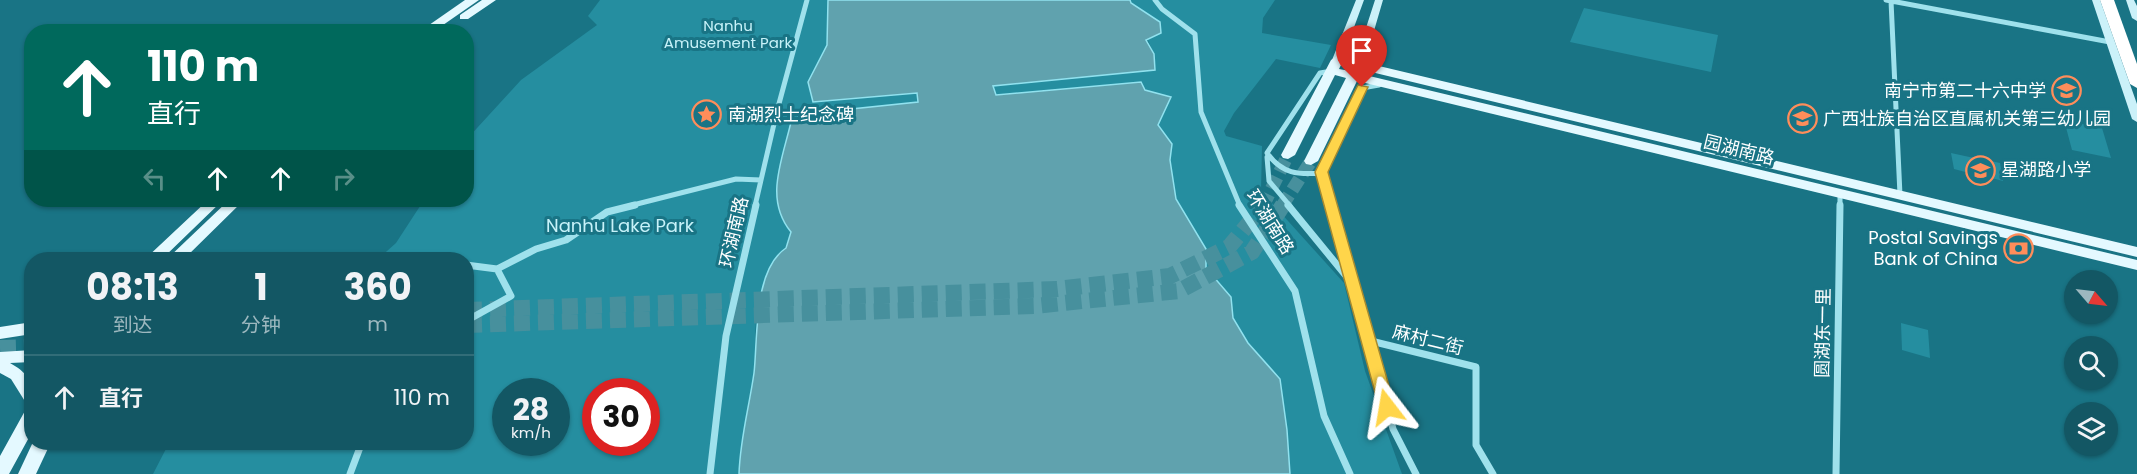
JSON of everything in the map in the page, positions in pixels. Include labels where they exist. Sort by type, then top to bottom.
[{"type":"highway","points":[[2107,0],[2112,35],[2137,84]]},
{"type":"highway","points":[[2119,0],[2137,47]]},
{"type":"main road","points":[[436,24],[473,0]]},
{"type":"main road","points":[[454,24],[489,0]]},
{"type":"main road","points":[[1288,155],[1335,65]]},
{"type":"main road","name":"园湖南路","points":[[1335,65],[2137,252]]},
{"type":"main road","points":[[1311,161],[1356,70]]},
{"type":"main road","name":"园湖南路","points":[[1356,70],[1394,85],[2137,265]]},
{"type":"main road","points":[[161,252],[209,207]]},
{"type":"main road","points":[[182,252],[230,207]]},
{"type":"main road","points":[[0,333],[24,329]]},
{"type":"main road","points":[[0,358],[24,356]]},
{"type":"main road","points":[[0,365],[17,375],[24,386]]},
{"type":"main road","points":[[0,474],[24,429]]},
{"type":"main road","points":[[27,474],[38,450]]},
{"type":"street","name":"环湖南路","points":[[710,474],[726,336],[761,180],[807,0]]},
{"type":"street","name":"环湖南路","points":[[1155,0],[1161,9],[1195,34],[1201,112],[1218,158],[1244,214],[1295,291],[1324,416],[1350,474]]},
{"type":"street","points":[[1350,280],[1269,181],[1267,153],[1320,73],[1335,65],[1360,0]]},
{"type":"street","points":[[1356,70],[1379,0]]},
{"type":"street","points":[[1900,195],[1888,0],[2112,35]]},
{"type":"street","points":[[2096,0],[2112,35],[2137,120]]},
{"type":"street","points":[[2130,0],[2137,18]]},
{"type":"street","points":[[1394,85],[1362,87],[1322,172],[1350,280],[1371,341],[1393,429],[1416,474]]},
{"type":"street","points":[[1267,153],[1275,166],[1293,175],[1322,172]]},
{"type":"street","points":[[474,266],[497,269],[536,249],[566,240],[607,212],[736,179],[761,180]]},
{"type":"street","name":"圆湖东一里","points":[[1836,474],[1840,193]]},
{"type":"street","points":[[474,317],[511,296],[497,269]]},
{"type":"street","name":"麻村二街","points":[[1371,341],[1476,367],[1476,445],[1493,474]]},
{"type":"street","points":[[350,474],[359,450]]},
{"type":"green space","name":"Nanhu Lake Park","points":[[600,0],[828,0],[827,45],[808,82],[917,93],[918,102],[803,114],[791,122],[780,165],[777,193],[778,207],[791,232],[759,304],[754,373],[739,474],[153,474],[165,450],[474,450],[474,252],[386,252],[396,243],[419,207],[474,207],[474,131],[521,80],[597,25],[588,16]]},
{"type":"green space","points":[[1130,0],[1275,0],[1263,18],[1262,33],[1331,45],[1320,68],[1276,59],[1234,113],[1224,131],[1226,136],[1262,146],[1261,191],[1344,283],[1365,371],[1402,474],[1290,474],[1280,379],[1248,343],[1233,318],[1231,297],[1206,268],[1206,249],[1176,199],[1170,160],[1172,144],[1158,125],[1171,97],[1145,90],[1141,82],[996,95],[992,85],[1155,70],[1154,54]]},
{"type":"green space","points":[[1584,8],[1718,35],[1711,72],[1570,42]]},
{"type":"green space","points":[[2064,120],[2102,128],[2111,158],[2072,150]]},
{"type":"green space","points":[[1951,153],[1974,158],[1977,175],[1954,169]]},
{"type":"green space","points":[[1977,158],[2000,163],[2003,181],[1980,175]]},
{"type":"green space","points":[[1901,323],[1928,330],[1930,358],[1902,350]]},
{"type":"shaded area","points":[[828,0],[1130,0],[1131,3],[1160,22],[1161,33],[1146,40],[1154,54],[1155,70],[993,86],[996,95],[1141,82],[1145,90],[1171,97],[1158,125],[1172,144],[1170,160],[1176,199],[1206,249],[1206,268],[1231,297],[1233,318],[1248,343],[1280,379],[1290,474],[739,474],[754,373],[762,288],[775,258],[786,248],[791,232],[778,206],[777,193],[780,165],[791,122],[803,114],[918,102],[917,93],[813,102],[808,82],[827,45]]},
{"type":"tunnel","points":[[1263,206],[1288,155]]},
{"type":"tunnel","points":[[1282,206],[1311,161]]},
{"type":"tunnel","points":[[474,310],[1057,289],[1170,276],[1229,247],[1264,205]]},
{"type":"tunnel","points":[[474,325],[1035,306],[1179,291],[1252,252],[1283,205]]},
{"type":"tunnel","points":[[0,348],[24,347]]},
{"type":"place","name":"南宁市第二十六中学","points":[[2067,91]]},
{"type":"place","name":"南湖烈士纪念碑","points":[[707,115]]},
{"type":"place","name":"广西壮族自治区直属机关第三幼儿园","points":[[1802,119]]},
{"type":"place","name":"星湖路小学","points":[[1980,170]]},
{"type":"place","name":"Postal Savings Bank of China","points":[[2019,248]]},
{"type":"route","points":[[1362,87],[1322,172],[1350,280],[1371,341],[1387,407]]},
{"type":"park label","name":"Nanhu Amusement Park","points":[[728,34]]}]
